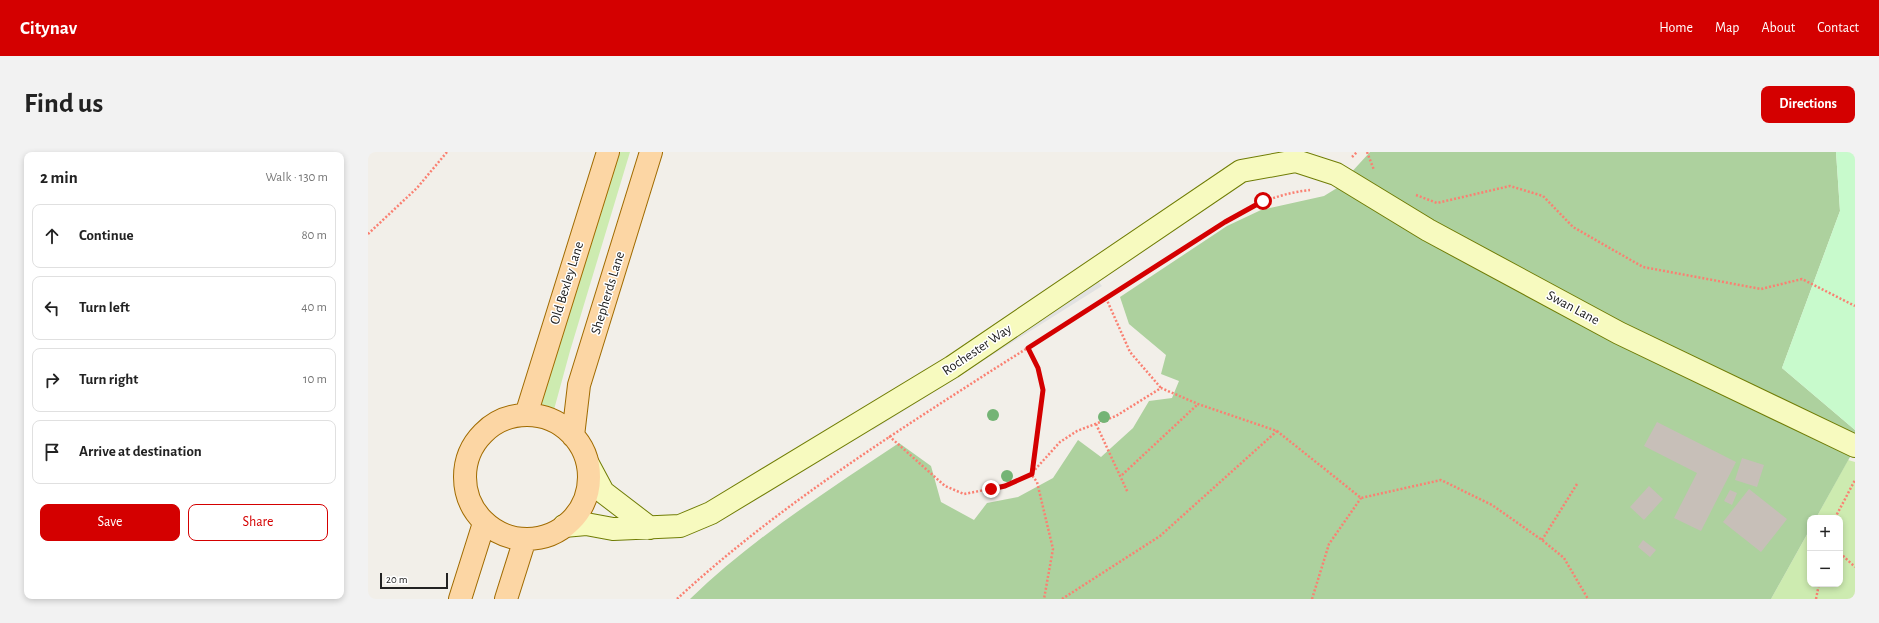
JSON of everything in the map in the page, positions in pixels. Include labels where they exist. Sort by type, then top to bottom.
[{"type":"main road","name":"Old Bexley Lane","points":[[526,415],[608,152]]},
{"type":"main road","name":"Shepherds Lane","points":[[573,436],[579,385],[651,152]]},
{"type":"main road","points":[[526,415],[549,419],[560,424],[573,436],[582,448],[588,464],[589,481],[585,498],[577,514],[564,526],[546,536],[525,539],[503,534],[484,523],[472,507],[465,486],[465,465],[473,445],[487,429],[505,418],[526,415]]},
{"type":"main road","points":[[460,599],[484,523]]},
{"type":"main road","points":[[506,599],[525,539]]},
{"type":"street","name":"Swan Lane","points":[[1296,161],[1336,174],[1428,230],[1619,333],[1855,446]]},
{"type":"street","name":"Rochester Way","points":[[564,526],[586,524],[613,529],[680,526],[711,513],[952,367],[1241,172],[1296,161]]},
{"type":"street","points":[[588,464],[603,492],[650,528]]},
{"type":"path","points":[[368,234],[417,188],[447,152]]},
{"type":"path","points":[[677,599],[711,567],[791,504],[889,436],[1225,222],[1263,201],[1288,192],[1319,189],[1357,152]]},
{"type":"path","points":[[1367,152],[1375,172]]},
{"type":"path","points":[[1415,194],[1437,203],[1510,186],[1543,196],[1572,227],[1643,267],[1761,289],[1802,279],[1855,306]]},
{"type":"path","points":[[1106,298],[1130,352],[1161,388],[1198,404],[1277,431],[1361,498]]},
{"type":"path","points":[[1028,348],[1038,368],[1043,390],[1032,474],[1037,482],[1053,549],[1044,599]]},
{"type":"path","points":[[889,436],[946,486],[964,494],[1005,486],[1032,474],[1060,442],[1077,431],[1116,416],[1161,388]]},
{"type":"path","points":[[1122,475],[1198,404]]},
{"type":"path","points":[[1096,424],[1122,475],[1128,493]]},
{"type":"path","points":[[1062,599],[1160,536],[1277,431]]},
{"type":"path","points":[[1312,599],[1330,544],[1361,498],[1441,480],[1492,505],[1542,540],[1564,558],[1588,599]]},
{"type":"path","points":[[1837,515],[1855,480]]},
{"type":"path","points":[[1542,540],[1577,484]]},
{"type":"path","points":[[1843,556],[1855,567]]},
{"type":"path","points":[[1816,599],[1818,587]]},
{"type":"green space","points":[[613,152],[630,152],[570,351],[552,417],[530,410]]},
{"type":"green space","points":[[1370,152],[1836,152],[1840,211],[1782,368],[1855,430],[1855,448],[1818,515],[1807,515],[1807,534],[1771,599],[690,599],[765,535],[818,497],[899,443],[931,466],[941,502],[974,520],[987,503],[1018,497],[1053,478],[1078,440],[1101,457],[1133,428],[1149,401],[1172,398],[1179,381],[1161,374],[1166,355],[1129,324],[1120,297],[1227,226],[1261,210],[1324,196],[1337,188]]},
{"type":"green space","points":[[1836,152],[1855,152],[1855,430],[1782,368],[1840,211]]},
{"type":"green space","points":[[1848,460],[1855,462],[1855,599],[1771,599],[1807,534],[1807,587],[1843,587],[1843,515],[1818,515]]},
{"type":"shaded area","points":[[1098,281],[1102,286],[873,430],[869,425]]},
{"type":"building","points":[[1657,422],[1736,462],[1701,531],[1674,518],[1697,473],[1644,446]]},
{"type":"building","points":[[1742,458],[1764,465],[1757,487],[1735,480]]},
{"type":"building","points":[[1649,486],[1663,499],[1644,520],[1630,507]]},
{"type":"building","points":[[1749,489],[1787,519],[1761,552],[1723,522]]},
{"type":"building","points":[[1730,490],[1737,493],[1732,505],[1724,501]]},
{"type":"building","points":[[1643,540],[1656,550],[1650,557],[1638,547]]},
{"type":"route","points":[[991,489],[1005,486],[1032,474],[1043,390],[1038,368],[1028,348],[1225,222],[1263,201]]}]
